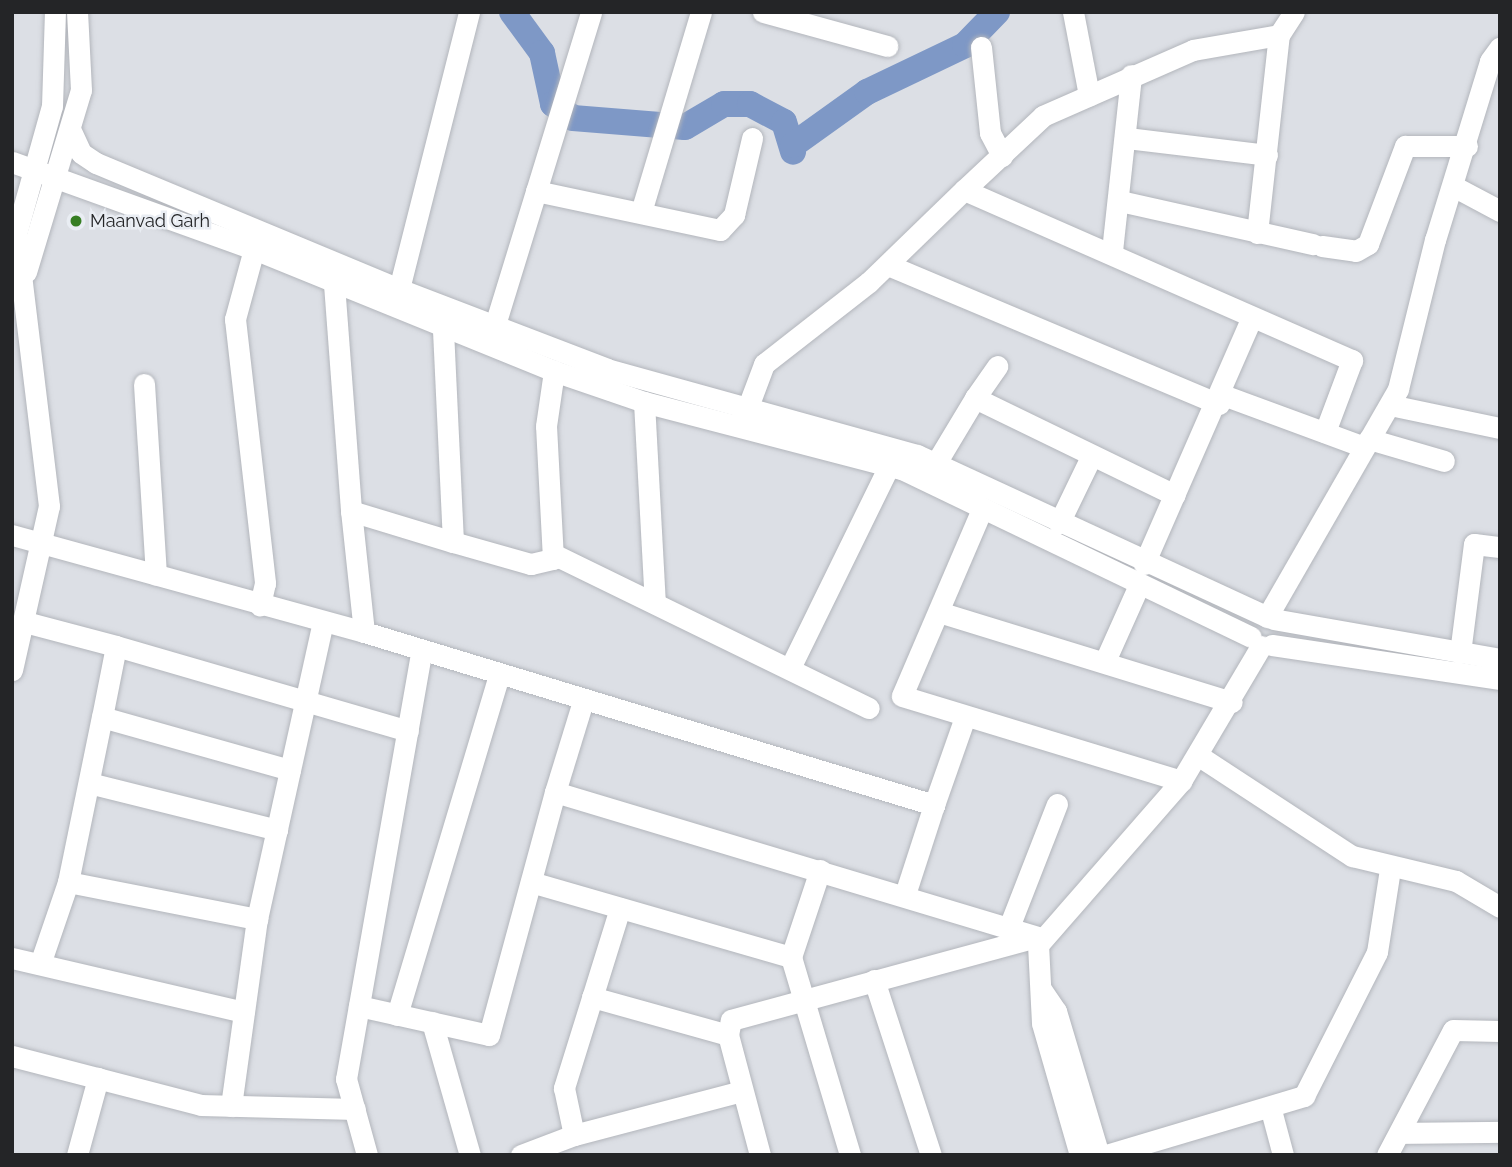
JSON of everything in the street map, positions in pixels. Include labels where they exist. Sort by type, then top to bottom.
[{"type":"street","points":[[43,171],[53,96],[55,12]]},
{"type":"street","points":[[13,664],[45,545],[49,506],[33,405],[26,272],[16,234],[43,171],[70,129],[81,90],[77,12]]},
{"type":"street","points":[[398,289],[469,12]]},
{"type":"street","points":[[491,337],[536,191],[563,115],[591,12]]},
{"type":"street","points":[[641,212],[701,12]]},
{"type":"street","points":[[764,12],[887,46]]},
{"type":"street","points":[[1073,12],[1089,95]]},
{"type":"street","points":[[1257,233],[1279,35],[1294,12]]},
{"type":"street","points":[[744,417],[764,364],[888,265],[1002,156],[1029,124],[1131,75],[1194,50],[1279,35]]},
{"type":"street","points":[[981,47],[990,133],[1002,156]]},
{"type":"street","points":[[1270,618],[1390,405],[1490,61],[1500,47]]},
{"type":"street","points":[[1112,251],[1127,138],[1131,75]]},
{"type":"street","points":[[70,129],[81,153],[96,163],[398,289],[554,371],[644,402],[744,417],[936,463],[1144,564],[1270,618],[1500,659]]},
{"type":"street","points":[[536,191],[724,228],[734,215],[752,138]]},
{"type":"street","points":[[1127,138],[1267,155]]},
{"type":"street","points":[[1120,201],[1257,233],[1350,251],[1368,244],[1405,146],[1467,146]]},
{"type":"street","points":[[12,162],[254,249],[443,329],[491,337],[619,373],[890,464],[1261,643],[1500,679]]},
{"type":"street","points":[[1453,186],[1500,211]]},
{"type":"street","points":[[964,190],[1112,251],[1138,269],[1352,360],[1325,432]]},
{"type":"street","points":[[254,249],[235,319],[265,583],[260,605]]},
{"type":"street","points":[[888,265],[1221,399],[1325,432],[1444,461]]},
{"type":"street","points":[[334,284],[351,511],[364,632]]},
{"type":"street","points":[[1144,564],[1221,399],[1251,319]]},
{"type":"street","points":[[443,329],[453,542]]},
{"type":"street","points":[[936,463],[975,398],[998,366]]},
{"type":"street","points":[[351,511],[531,564],[546,564],[555,555],[546,426],[554,371]]},
{"type":"street","points":[[144,384],[156,575]]},
{"type":"street","points":[[975,398],[1090,458],[1175,495]]},
{"type":"street","points":[[644,402],[655,603]]},
{"type":"street","points":[[1390,405],[1500,428]]},
{"type":"street","points":[[1059,523],[1090,458]]},
{"type":"street","points":[[791,666],[890,464]]},
{"type":"street","points":[[982,509],[942,613],[902,696],[1181,781]]},
{"type":"street","points":[[12,535],[364,632],[583,701],[934,805]]},
{"type":"street","points":[[1460,653],[1474,544],[1500,547]]},
{"type":"street","points":[[555,555],[791,666],[869,708]]},
{"type":"street","points":[[1105,661],[1139,585]]},
{"type":"street","points":[[942,613],[1232,702]]},
{"type":"street","points":[[1080,1155],[1042,1023],[1041,989],[1035,962],[1041,938],[1181,781],[1199,756],[1232,702],[1261,643],[1279,635],[1270,618]]},
{"type":"street","points":[[25,622],[408,731]]},
{"type":"street","points":[[231,1105],[257,919],[323,622]]},
{"type":"street","points":[[40,964],[68,883],[116,646]]},
{"type":"street","points":[[367,1155],[346,1079],[422,650]]},
{"type":"street","points":[[397,1015],[499,674]]},
{"type":"street","points":[[359,1006],[489,1035],[555,792],[583,701]]},
{"type":"street","points":[[905,894],[965,717]]},
{"type":"street","points":[[102,718],[290,770]]},
{"type":"street","points":[[1199,756],[1352,856],[1390,869],[1456,881],[1500,907]]},
{"type":"street","points":[[89,783],[277,830]]},
{"type":"street","points":[[555,792],[905,894],[1041,938]]},
{"type":"street","points":[[1009,927],[1057,804]]},
{"type":"street","points":[[1106,1155],[1271,1110],[1304,1096],[1313,1084],[1373,964],[1390,869]]},
{"type":"street","points":[[820,870],[791,957],[807,998],[850,1155]]},
{"type":"street","points":[[531,881],[791,957]]},
{"type":"street","points":[[68,883],[257,919]]},
{"type":"street","points":[[574,1135],[564,1088],[620,908]]},
{"type":"street","points":[[760,1155],[728,1035],[735,1017],[874,980],[998,942],[1041,938]]},
{"type":"street","points":[[12,958],[244,1012]]},
{"type":"street","points":[[874,980],[931,1155]]},
{"type":"street","points":[[1041,989],[1056,1011],[1099,1155]]},
{"type":"street","points":[[592,997],[728,1035]]},
{"type":"street","points":[[432,1022],[470,1155]]},
{"type":"street","points":[[1387,1155],[1402,1133],[1452,1030],[1500,1031]]},
{"type":"street","points":[[14,1062],[97,1078],[201,1105],[355,1109]]},
{"type":"street","points":[[77,1155],[97,1078]]},
{"type":"street","points":[[520,1155],[574,1135],[741,1091]]},
{"type":"street","points":[[1271,1110],[1283,1155]]},
{"type":"street","points":[[1402,1133],[1500,1132]]},
{"type":"waterway","points":[[512,12],[542,53],[553,104],[573,118],[685,127],[724,104],[750,104],[784,122],[793,152]]},
{"type":"waterway","points":[[793,145],[867,92],[965,45],[997,12]]},
{"type":"place","name":"Maanvad Garh","points":[[76,221]]}]
